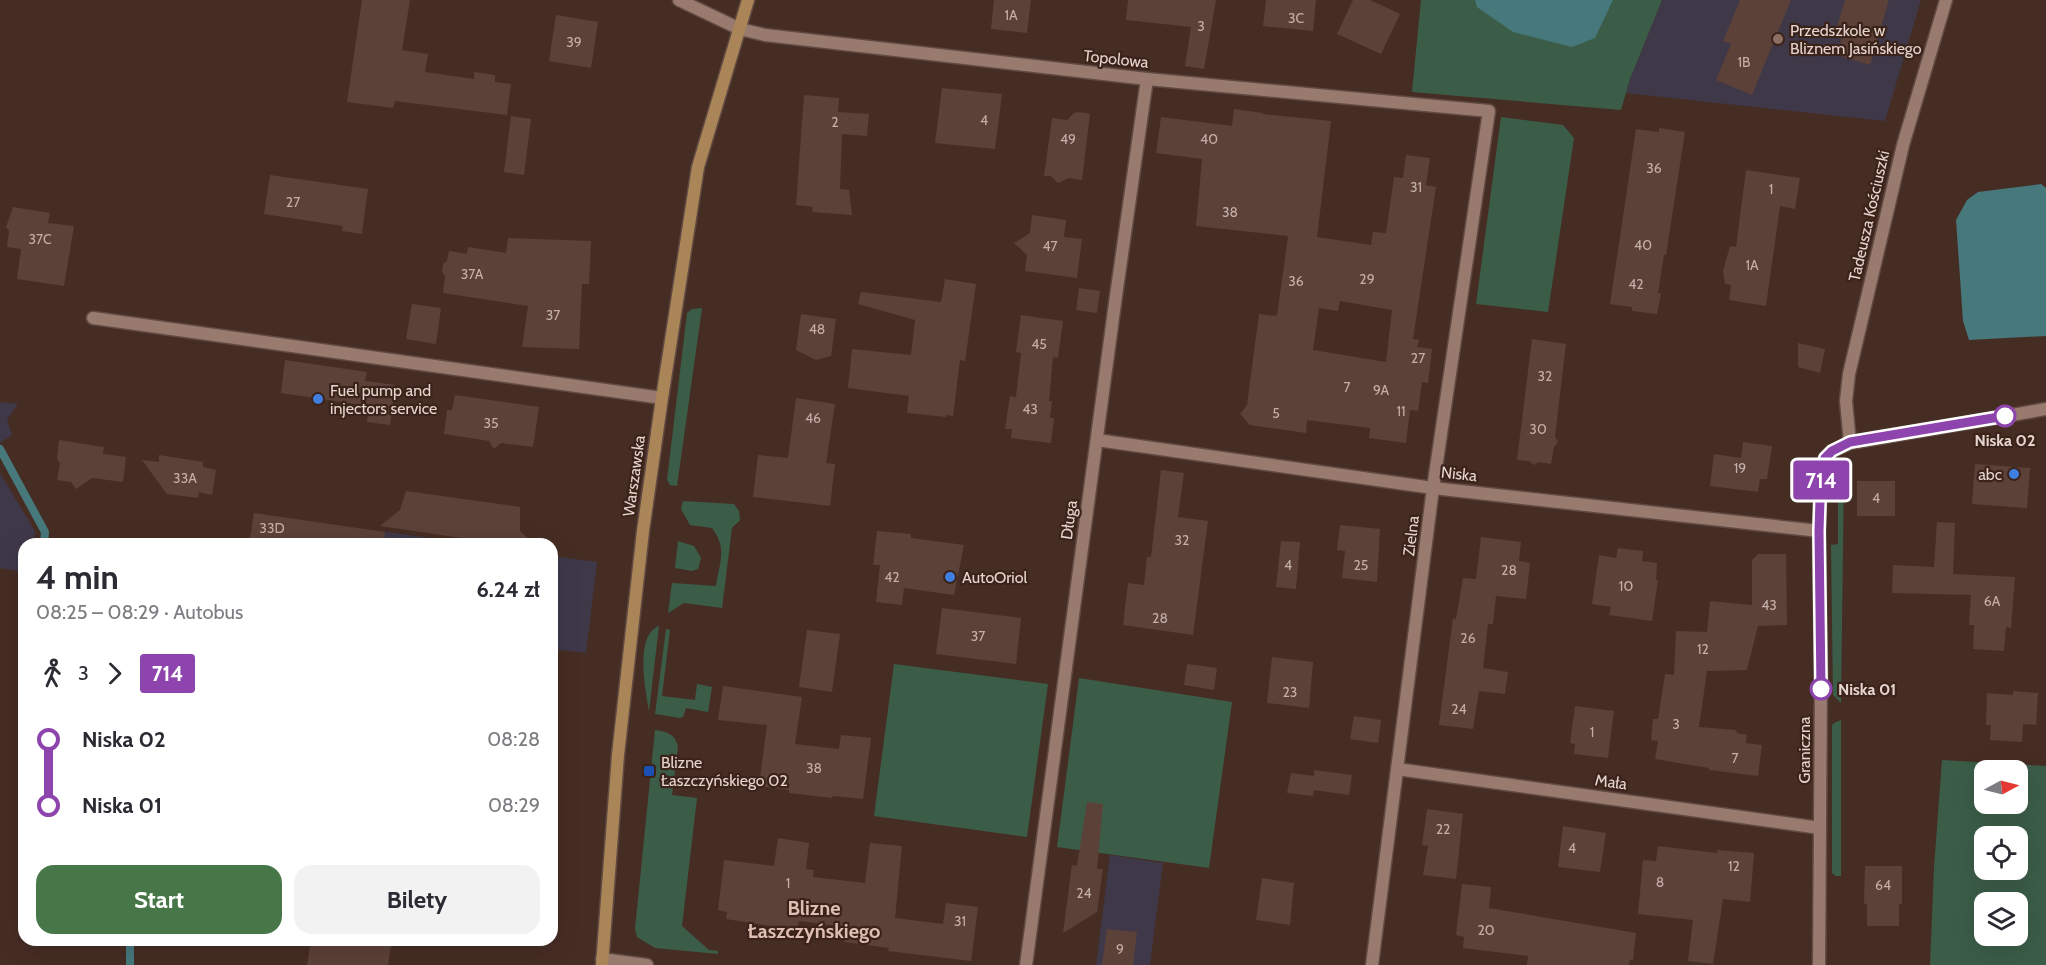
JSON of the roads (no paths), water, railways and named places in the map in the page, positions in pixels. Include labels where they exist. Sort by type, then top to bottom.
[{"type":"main road","name":"Warszawska","points":[[602,962],[619,745],[643,531],[662,398],[698,167],[748,0]]},
{"type":"street","name":"Topolowa","points":[[680,0],[740,29],[765,35],[1147,79],[1489,111]]},
{"type":"street","name":"Tadeusza Kościuszki","points":[[1850,442],[1846,401],[1849,374],[1903,145],[1946,0]]},
{"type":"street","name":"Długa","points":[[1026,965],[1147,79]]},
{"type":"street","name":"Zielna","points":[[1372,965],[1433,488],[1489,111]]},
{"type":"street","points":[[93,318],[662,398]]},
{"type":"street","points":[[1850,442],[2046,409]]},
{"type":"street","name":"Niska","points":[[1097,440],[1433,488],[1819,531]]},
{"type":"street","name":"Graniczna","points":[[1819,965],[1821,470],[1825,458],[1832,451],[1850,442]]},
{"type":"street","name":"Mała","points":[[1397,769],[1820,828]]},
{"type":"street","points":[[602,962],[647,965]]},
{"type":"water","points":[[1475,0],[1613,0],[1595,38],[1572,47],[1513,32],[1477,7]]},
{"type":"water","points":[[2041,184],[2046,188],[2046,336],[1969,340],[1963,321],[1956,220],[1967,200],[1978,192]]},
{"type":"waterway","points":[[0,449],[45,532],[44,538]]},
{"type":"waterway","points":[[130,946],[130,965]]},
{"type":"place","name":"Przedszkole w Bliznem Jasińskiego","points":[[1778,39]]},
{"type":"place","name":"Fuel pump and injectors service","points":[[318,399]]},
{"type":"place","name":"Niska 02","points":[[2005,416]]},
{"type":"place","name":"abc","points":[[2014,474]]},
{"type":"place","name":"AutoOriol","points":[[950,577]]},
{"type":"place","name":"Niska 01","points":[[1821,689]]},
{"type":"place","name":"Blizne Łaszczyńskiego 02","points":[[649,771]]},
{"type":"district","name":"Blizne Łaszczyńskiego","points":[[814,920]]}]
